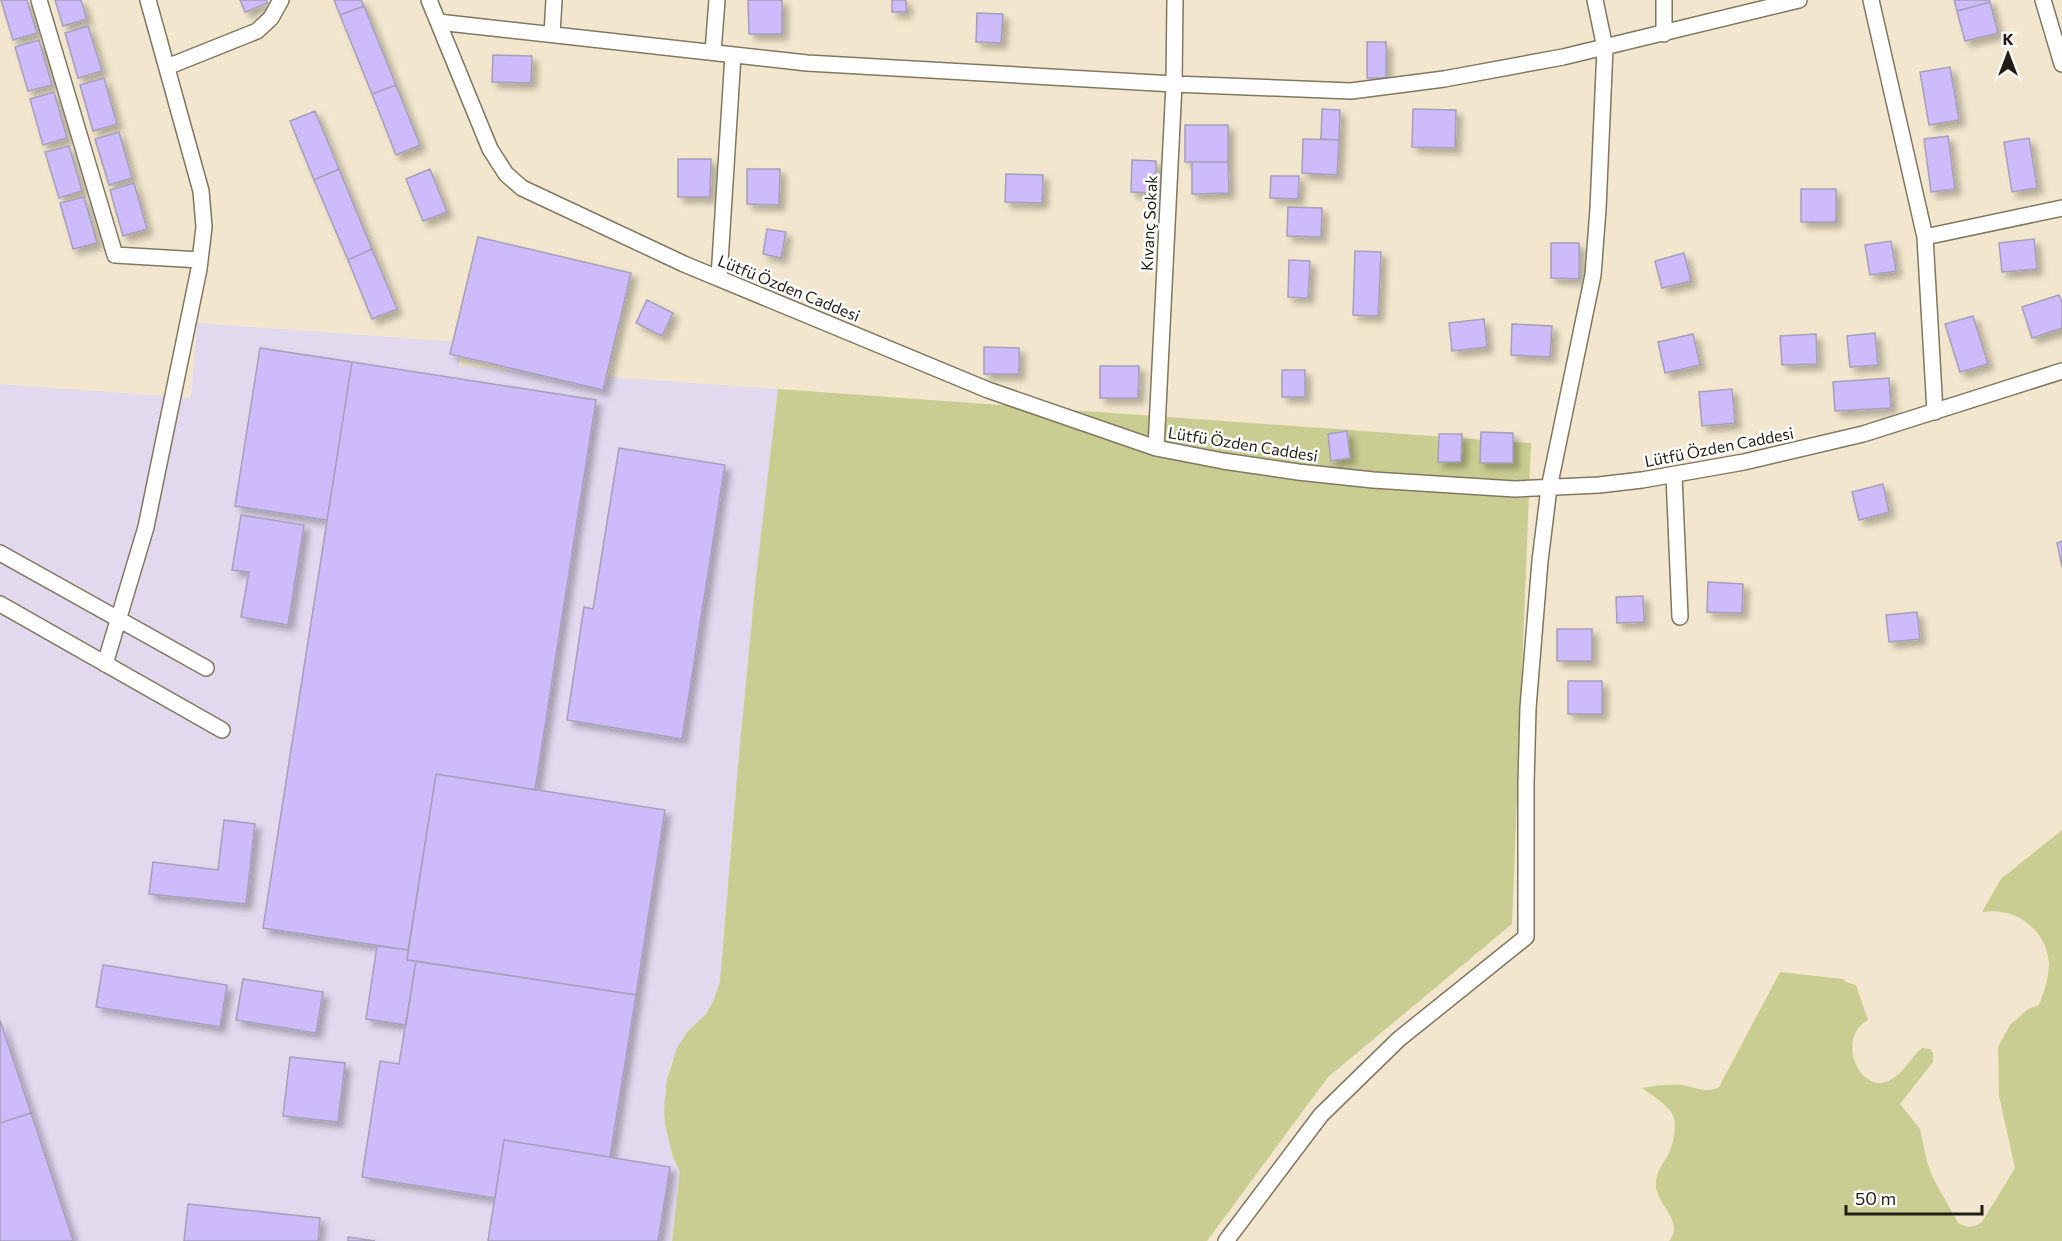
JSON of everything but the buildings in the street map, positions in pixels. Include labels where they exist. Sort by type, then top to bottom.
[{"type":"street","points":[[39,0],[115,255],[200,260]]},
{"type":"street","points":[[105,664],[146,527],[200,260],[204,226],[201,191],[148,0]]},
{"type":"street","points":[[167,67],[257,31],[271,18],[281,0]]},
{"type":"street","name":"Lütfü Özden Caddesi","points":[[429,0],[490,149],[497,162],[514,182],[532,194],[719,278],[988,390],[1156,448],[1223,462],[1373,480],[1479,488],[1549,489],[1599,485],[1674,475],[1804,448],[1935,412],[2062,371]]},
{"type":"street","points":[[552,34],[554,0]]},
{"type":"street","points":[[713,52],[717,0]]},
{"type":"street","name":"Kıvanç Sokak","points":[[1156,448],[1174,84],[1175,0]]},
{"type":"street","points":[[1226,1241],[1322,1115],[1399,1039],[1526,937],[1525,806],[1528,708],[1540,561],[1549,489],[1593,275],[1605,48],[1595,0]]},
{"type":"street","points":[[1664,0],[1664,34]]},
{"type":"street","points":[[438,22],[807,63],[1351,92],[1503,69],[1605,48],[1798,0]]},
{"type":"street","points":[[1871,0],[1925,237],[1935,412]]},
{"type":"street","points":[[2043,0],[2062,64]]},
{"type":"street","points":[[719,278],[733,55]]},
{"type":"street","points":[[1925,237],[2062,208]]},
{"type":"street","points":[[1674,475],[1680,617]]},
{"type":"street","points":[[0,553],[206,668]]},
{"type":"street","points":[[0,604],[222,730]]},
{"type":"shaded area","points":[[197,323],[460,342],[459,366],[778,389],[756,577],[720,981],[706,1014],[687,1032],[670,1065],[665,1094],[665,1125],[673,1157],[680,1172],[672,1241],[0,1241],[0,384],[191,398]]},
{"type":"green space","points":[[778,389],[1531,443],[1512,924],[1328,1077],[1207,1241],[672,1241],[680,1172],[673,1157],[665,1125],[667,1079],[677,1048],[687,1032],[706,1014],[720,981],[756,577]]},
{"type":"green space","points":[[2062,830],[2062,1241],[1669,1241],[1674,1228],[1658,1194],[1656,1179],[1671,1147],[1675,1122],[1662,1102],[1642,1088],[1657,1085],[1681,1085],[1705,1090],[1719,1087],[1780,972],[1843,979],[1856,985],[1868,1020],[1858,1029],[1853,1040],[1852,1052],[1862,1074],[1870,1081],[1881,1083],[1892,1079],[1922,1048],[1930,1049],[1933,1053],[1933,1062],[1900,1104],[1920,1129],[1933,1178],[1958,1223],[1970,1227],[1982,1222],[2015,1168],[1999,1096],[1998,1047],[2010,1025],[2028,1009],[2039,1005],[2049,963],[2042,940],[2027,922],[2006,913],[1982,912],[2001,879]]}]
